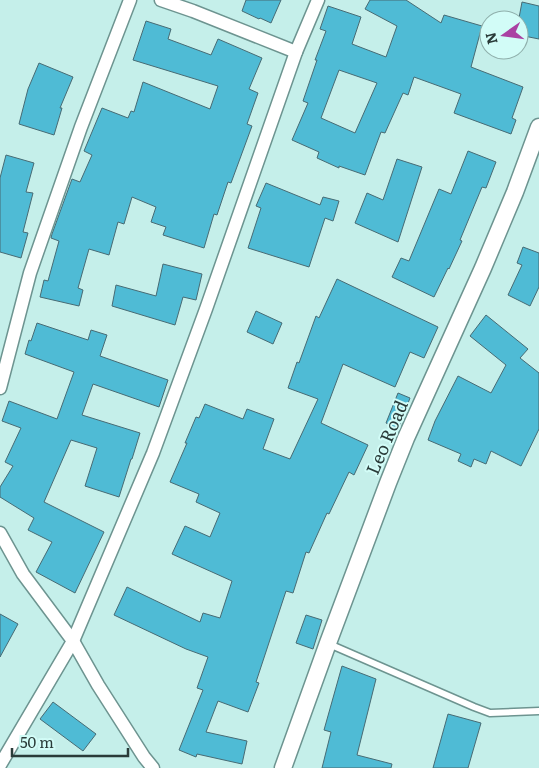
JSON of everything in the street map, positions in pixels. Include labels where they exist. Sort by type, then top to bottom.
[{"type":"street","points":[[0,388],[30,273],[130,0]]},
{"type":"street","points":[[161,0],[296,52]]},
{"type":"street","points":[[0,766],[72,641],[153,453],[206,310],[296,52],[318,0]]},
{"type":"street","name":"Leo Road","points":[[283,768],[395,465],[483,268],[515,192],[539,126]]},
{"type":"street","points":[[0,533],[23,574],[72,641],[103,693],[153,768]]},
{"type":"lane","points":[[328,643],[490,713],[539,711]]},
{"type":"building","points":[[246,0],[281,0],[271,23],[242,11]]},
{"type":"building","points":[[370,0],[406,0],[441,23],[444,15],[479,25],[479,37],[471,67],[523,87],[512,118],[516,120],[511,134],[454,113],[461,94],[414,77],[408,95],[403,93],[385,133],[381,132],[365,175],[339,166],[339,168],[317,158],[319,152],[292,140],[308,103],[303,101],[326,31],[320,29],[328,6],[361,17],[352,44],[386,57],[397,26],[365,9]],"holes":[[[339,70],[377,83],[355,133],[321,118]]]},
{"type":"building","points":[[522,2],[539,6],[539,39],[529,37],[529,10],[520,10]]},
{"type":"building","points":[[146,21],[171,29],[168,39],[211,55],[218,39],[262,58],[249,89],[258,93],[247,124],[252,126],[231,183],[228,182],[217,215],[214,214],[204,248],[163,235],[166,227],[151,222],[156,207],[132,197],[124,224],[118,222],[109,255],[89,249],[78,288],[83,290],[79,306],[40,297],[44,280],[48,281],[59,241],[51,238],[52,234],[72,179],[80,182],[92,155],[84,151],[102,108],[128,118],[131,111],[134,112],[143,82],[210,109],[218,86],[133,60]]},
{"type":"building","points":[[39,63],[73,77],[60,108],[62,108],[54,135],[19,124],[28,89]]},
{"type":"building","points":[[468,151],[496,162],[486,188],[482,187],[460,240],[462,241],[434,297],[392,277],[401,258],[409,261],[439,189],[451,194]]},
{"type":"building","points":[[6,155],[34,163],[26,192],[33,193],[23,232],[28,233],[21,258],[0,252],[0,178]]},
{"type":"building","points":[[397,159],[422,167],[398,242],[355,223],[367,193],[383,200]]},
{"type":"building","points":[[266,183],[320,205],[323,197],[339,201],[333,221],[325,218],[309,267],[248,248],[261,208],[256,206]]},
{"type":"building","points":[[523,247],[539,253],[539,287],[530,306],[508,295],[522,265],[517,263]]},
{"type":"building","points":[[163,264],[202,274],[196,300],[183,297],[175,325],[112,306],[116,285],[156,296]]},
{"type":"building","points":[[337,279],[438,327],[424,358],[410,352],[395,387],[343,364],[321,423],[368,445],[354,475],[349,472],[329,514],[327,513],[309,553],[306,552],[293,593],[286,591],[256,682],[259,683],[248,712],[218,701],[206,732],[247,741],[242,764],[197,754],[196,757],[179,750],[203,690],[197,688],[208,657],[186,649],[114,615],[127,587],[200,622],[203,613],[220,618],[232,581],[172,554],[185,526],[210,537],[220,513],[196,502],[199,494],[170,482],[196,417],[199,418],[205,404],[243,419],[247,409],[274,419],[263,449],[290,459],[318,399],[288,388],[316,316],[319,318]]},
{"type":"building","points":[[256,311],[282,323],[273,344],[247,332]]},
{"type":"building","points":[[486,315],[528,349],[520,358],[539,373],[539,429],[521,466],[491,451],[486,464],[474,459],[471,467],[458,461],[461,454],[428,440],[435,421],[458,376],[491,393],[506,365],[470,336]]},
{"type":"building","points":[[37,323],[88,340],[91,330],[107,335],[100,356],[168,380],[159,407],[93,384],[82,415],[140,433],[119,497],[85,486],[97,448],[71,440],[44,502],[104,532],[75,593],[36,572],[52,542],[28,530],[34,518],[0,497],[0,487],[13,466],[5,462],[21,428],[2,421],[9,401],[57,419],[74,372],[25,354]]},
{"type":"building","points":[[398,393],[410,398],[398,429],[386,423]]},
{"type":"building","points":[[0,614],[18,624],[0,657]]},
{"type":"building","points":[[306,615],[322,620],[313,649],[296,643]]},
{"type":"building","points":[[342,666],[376,679],[357,755],[392,764],[391,768],[322,768],[331,732],[324,730]]},
{"type":"building","points":[[53,702],[96,734],[83,751],[40,719]]},
{"type":"building","points":[[448,714],[481,723],[468,768],[433,768]]}]
